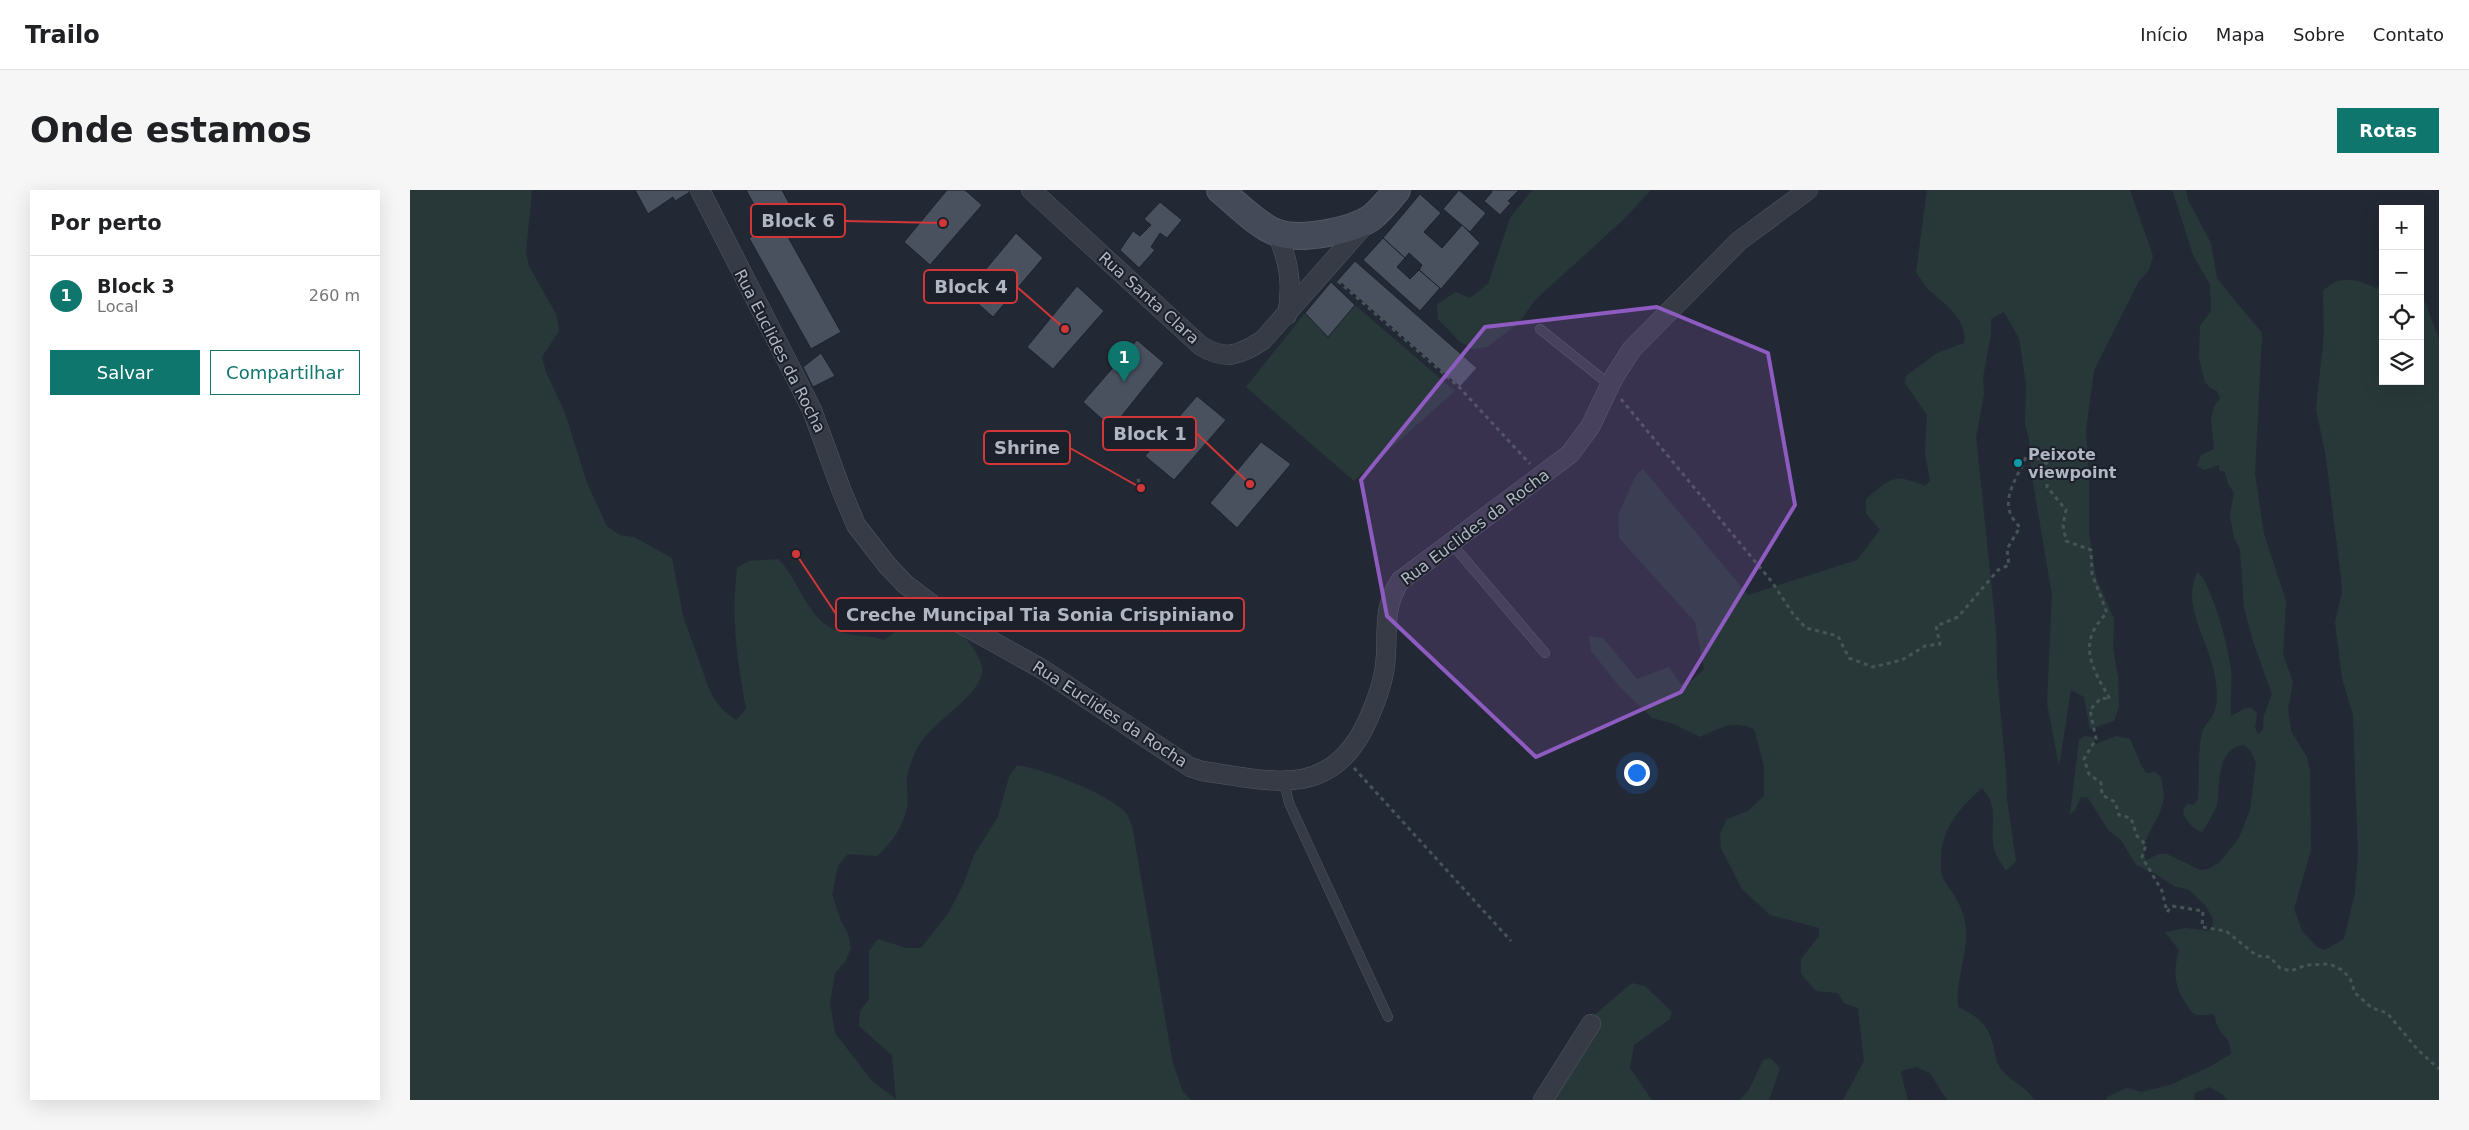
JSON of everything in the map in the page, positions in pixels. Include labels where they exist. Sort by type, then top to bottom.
[{"type":"main road","points":[[1220,190],[1266,227],[1278,233],[1293,236],[1325,233],[1361,223],[1371,217]]},
{"type":"main road","name":"Rua Santa Clara","points":[[1371,217],[1397,190]]},
{"type":"street","name":"Rua Euclides da Rocha","points":[[700,190],[812,410],[856,525],[887,565],[905,584],[960,624],[1042,668],[1190,767],[1202,772],[1284,781],[1310,778],[1326,772],[1345,758],[1369,718],[1383,680],[1386,612],[1392,593],[1400,581],[1560,462],[1581,441],[1632,349],[1739,242],[1808,190]]},
{"type":"street","name":"Rua Santa Clara","points":[[1031,190],[1201,346],[1210,351],[1231,355],[1248,350],[1263,340],[1326,271],[1371,217]]},
{"type":"street","points":[[1278,233],[1290,276],[1291,294],[1287,315]]},
{"type":"street","points":[[1543,1100],[1591,1024]]},
{"type":"lane","points":[[1540,329],[1610,386]]},
{"type":"lane","points":[[1451,543],[1545,654]]},
{"type":"lane","points":[[1284,781],[1289,803],[1388,1016]]},
{"type":"path","points":[[1326,271],[1459,387],[1541,476]]},
{"type":"path","points":[[1610,386],[1772,582],[1793,614],[1806,628],[1838,636],[1849,658],[1873,667],[1902,660],[1925,646],[1940,644],[1936,626],[1958,617],[1998,570],[2009,565],[2007,549],[2020,527],[2010,518],[2007,502],[2026,457],[2042,460],[2048,465],[2047,487],[2066,510],[2063,525],[2066,541],[2091,550],[2092,574],[2107,613],[2095,625],[2090,647],[2091,667],[2110,699],[2101,698],[2090,710],[2096,739],[2084,760],[2089,774],[2102,784],[2102,795],[2114,802],[2119,815],[2131,818],[2137,836],[2146,845],[2142,857],[2162,891],[2166,912],[2172,906],[2203,911],[2202,927],[2226,931],[2257,956],[2270,957],[2280,968],[2291,971],[2306,964],[2330,964],[2342,970],[2350,978],[2355,993],[2372,1008],[2387,1012],[2418,1050],[2439,1069]]},
{"type":"path","points":[[1138,479],[1140,486]]},
{"type":"path","points":[[1345,758],[1511,941]]},
{"type":"highlighted area","points":[[1657,307],[1768,353],[1795,505],[1681,692],[1536,757],[1387,616],[1361,480],[1485,327]]},
{"type":"shaded area","points":[[410,190],[532,190],[526,252],[529,266],[557,316],[559,331],[542,357],[546,372],[565,413],[587,483],[607,526],[619,535],[634,537],[672,558],[683,616],[708,686],[714,699],[724,711],[736,720],[746,709],[738,656],[735,622],[735,587],[737,568],[749,561],[778,559],[792,577],[817,617],[825,625],[847,634],[884,640],[892,635],[901,624],[915,591],[954,626],[973,647],[979,658],[982,668],[981,678],[975,687],[926,736],[915,753],[907,778],[907,808],[896,835],[877,856],[848,854],[838,866],[832,894],[841,921],[848,934],[851,948],[845,962],[835,973],[830,1003],[835,1033],[872,1081],[896,1099],[892,1055],[859,1026],[860,1011],[869,999],[869,951],[878,939],[906,948],[921,948],[949,912],[963,885],[974,855],[998,817],[1009,777],[1017,765],[1043,771],[1090,790],[1116,805],[1128,816],[1132,826],[1173,1064],[1183,1092],[1191,1100],[410,1100]]},
{"type":"shaded area","points":[[1532,190],[1651,190],[1624,219],[1535,300],[1518,324],[1487,347],[1473,349],[1460,342],[1438,319],[1437,304],[1456,292],[1470,298],[1488,284],[1510,218]]},
{"type":"shaded area","points":[[1927,190],[2130,190],[2153,256],[2149,270],[2139,281],[2094,370],[2086,430],[2089,475],[2089,533],[2096,578],[2114,618],[2113,648],[2118,677],[2119,707],[2114,721],[2090,729],[2084,697],[2071,690],[2059,766],[2047,703],[2052,595],[2031,471],[2029,439],[2025,424],[2026,384],[2019,338],[2004,312],[1991,319],[1991,333],[1983,378],[1984,394],[1976,437],[1996,630],[1997,676],[2007,800],[2016,861],[2006,871],[1996,853],[1993,846],[1991,801],[1982,788],[1966,803],[1949,828],[1942,847],[1941,869],[1943,878],[1962,910],[1966,931],[1965,950],[1958,988],[1958,1007],[1976,1017],[1985,1026],[1991,1038],[1998,1064],[2034,1100],[1947,1100],[1930,1073],[1916,1067],[1902,1071],[1901,1074],[1908,1100],[1843,1100],[1864,1061],[1858,1008],[1844,1003],[1838,993],[1816,991],[1801,974],[1801,959],[1819,936],[1819,928],[1770,915],[1742,889],[1721,848],[1720,834],[1727,819],[1748,811],[1764,796],[1764,766],[1754,729],[1739,725],[1726,726],[1700,737],[1674,724],[1652,718],[1619,686],[1591,651],[1589,636],[1603,638],[1637,679],[1669,667],[1681,684],[1688,684],[1704,669],[1695,622],[1619,538],[1618,515],[1636,475],[1643,469],[1748,595],[1857,560],[1880,530],[1866,513],[1866,499],[1893,480],[1906,480],[1925,486],[1930,481],[1925,452],[1927,415],[1905,383],[1906,376],[1937,353],[1964,343],[1964,335],[1959,320],[1954,313],[1928,289],[1916,272]]},
{"type":"shaded area","points":[[2168,190],[2186,190],[2188,200],[2211,243],[2217,279],[2262,333],[2255,474],[2264,534],[2286,601],[2283,654],[2293,682],[2288,709],[2291,731],[2307,757],[2310,772],[2311,850],[2294,909],[2302,931],[2317,947],[2325,950],[2344,939],[2355,893],[2358,854],[2353,715],[2342,678],[2335,622],[2342,593],[2341,577],[2326,457],[2316,409],[2324,334],[2323,291],[2342,280],[2361,282],[2376,288],[2379,286],[2379,385],[2424,385],[2424,302],[2439,339],[2439,1100],[2227,1100],[2222,1094],[2209,1087],[2195,1093],[2194,1100],[2106,1100],[2107,1097],[2127,1088],[2141,1092],[2170,1085],[2211,1066],[2231,1054],[2231,1049],[2229,1042],[2218,1027],[2214,1014],[2196,1015],[2190,1010],[2179,992],[2175,972],[2179,950],[2165,932],[2186,928],[2208,931],[2213,926],[2213,919],[2206,906],[2189,890],[2174,886],[2156,874],[2136,865],[2121,840],[2109,831],[2088,798],[2081,797],[2075,810],[2070,815],[2079,740],[2085,736],[2093,737],[2096,744],[2116,736],[2130,739],[2142,767],[2147,773],[2155,772],[2161,777],[2164,792],[2163,801],[2147,838],[2144,852],[2146,860],[2159,854],[2167,854],[2200,870],[2208,869],[2220,862],[2239,838],[2250,810],[2256,763],[2250,750],[2244,745],[2228,753],[2221,768],[2217,805],[2213,814],[2202,832],[2190,824],[2185,818],[2183,810],[2187,804],[2194,805],[2198,799],[2200,741],[2203,730],[2216,708],[2217,695],[2212,664],[2193,606],[2193,583],[2198,572],[2209,590],[2227,647],[2231,669],[2231,716],[2244,709],[2251,708],[2257,713],[2255,728],[2258,734],[2263,730],[2264,715],[2272,694],[2253,641],[2244,608],[2240,549],[2234,538],[2230,515],[2234,493],[2228,484],[2225,472],[2219,470],[2219,465],[2204,470],[2197,466],[2201,455],[2214,449],[2211,419],[2214,407],[2220,398],[2217,391],[2210,388],[2205,382],[2199,358],[2200,326],[2211,311],[2210,285],[2193,255],[2173,192]]},
{"type":"shaded area","points":[[1355,305],[1455,391],[1354,481],[1246,387],[1305,313],[1328,337]]},
{"type":"shaded area","points":[[1632,983],[1645,986],[1672,1012],[1670,1019],[1634,1045],[1630,1068],[1652,1100],[1554,1100],[1592,1017]]},
{"type":"shaded area","points":[[1770,1058],[1780,1068],[1769,1100],[1740,1100],[1749,1090],[1763,1060]]},
{"type":"building","points":[[635,190],[689,190],[690,192],[675,201],[673,197],[648,214]]},
{"type":"building","points":[[746,190],[782,190],[803,229],[788,237],[841,332],[811,349],[749,238],[767,228]]},
{"type":"building","points":[[947,190],[965,190],[982,205],[930,265],[904,242]]},
{"type":"building","points":[[1459,190],[1486,213],[1470,232],[1443,209]]},
{"type":"building","points":[[1491,190],[1519,190],[1508,201],[1511,203],[1500,215],[1484,201],[1492,192]]},
{"type":"building","points":[[1420,194],[1441,213],[1424,232],[1442,248],[1462,225],[1480,243],[1441,289],[1419,270],[1422,265],[1409,253],[1405,258],[1383,238]]},
{"type":"building","points":[[1160,202],[1182,220],[1167,238],[1160,233],[1151,247],[1155,250],[1139,268],[1120,250],[1133,231],[1140,236],[1151,225],[1144,219]]},
{"type":"building","points":[[1016,233],[1043,258],[993,317],[966,293]]},
{"type":"building","points":[[1383,238],[1405,258],[1397,267],[1410,279],[1419,270],[1440,288],[1420,311],[1363,260]]},
{"type":"building","points":[[1355,261],[1477,368],[1460,387],[1338,280]]},
{"type":"building","points":[[1331,282],[1355,305],[1328,337],[1305,313]]},
{"type":"building","points":[[1077,286],[1104,311],[1053,369],[1027,347]]},
{"type":"building","points":[[1137,340],[1164,363],[1112,428],[1083,402]]},
{"type":"building","points":[[821,353],[835,376],[813,387],[803,367]]},
{"type":"building","points":[[1197,396],[1226,420],[1174,480],[1145,456]]},
{"type":"building","points":[[1261,442],[1291,464],[1237,528],[1210,503]]},
{"type":"place","name":"Block 6","points":[[943,223]]},
{"type":"place","name":"Block 4","points":[[1065,329]]},
{"type":"place","name":"Block 3","points":[[1124,382]]},
{"type":"place","name":"Peixote viewpoint","points":[[2018,463]]},
{"type":"place","name":"Block 1","points":[[1250,484]]},
{"type":"place","name":"Shrine","points":[[1141,488]]},
{"type":"place","name":"Creche Muncipal Tia Sonia Crispiniano","points":[[796,554]]}]
